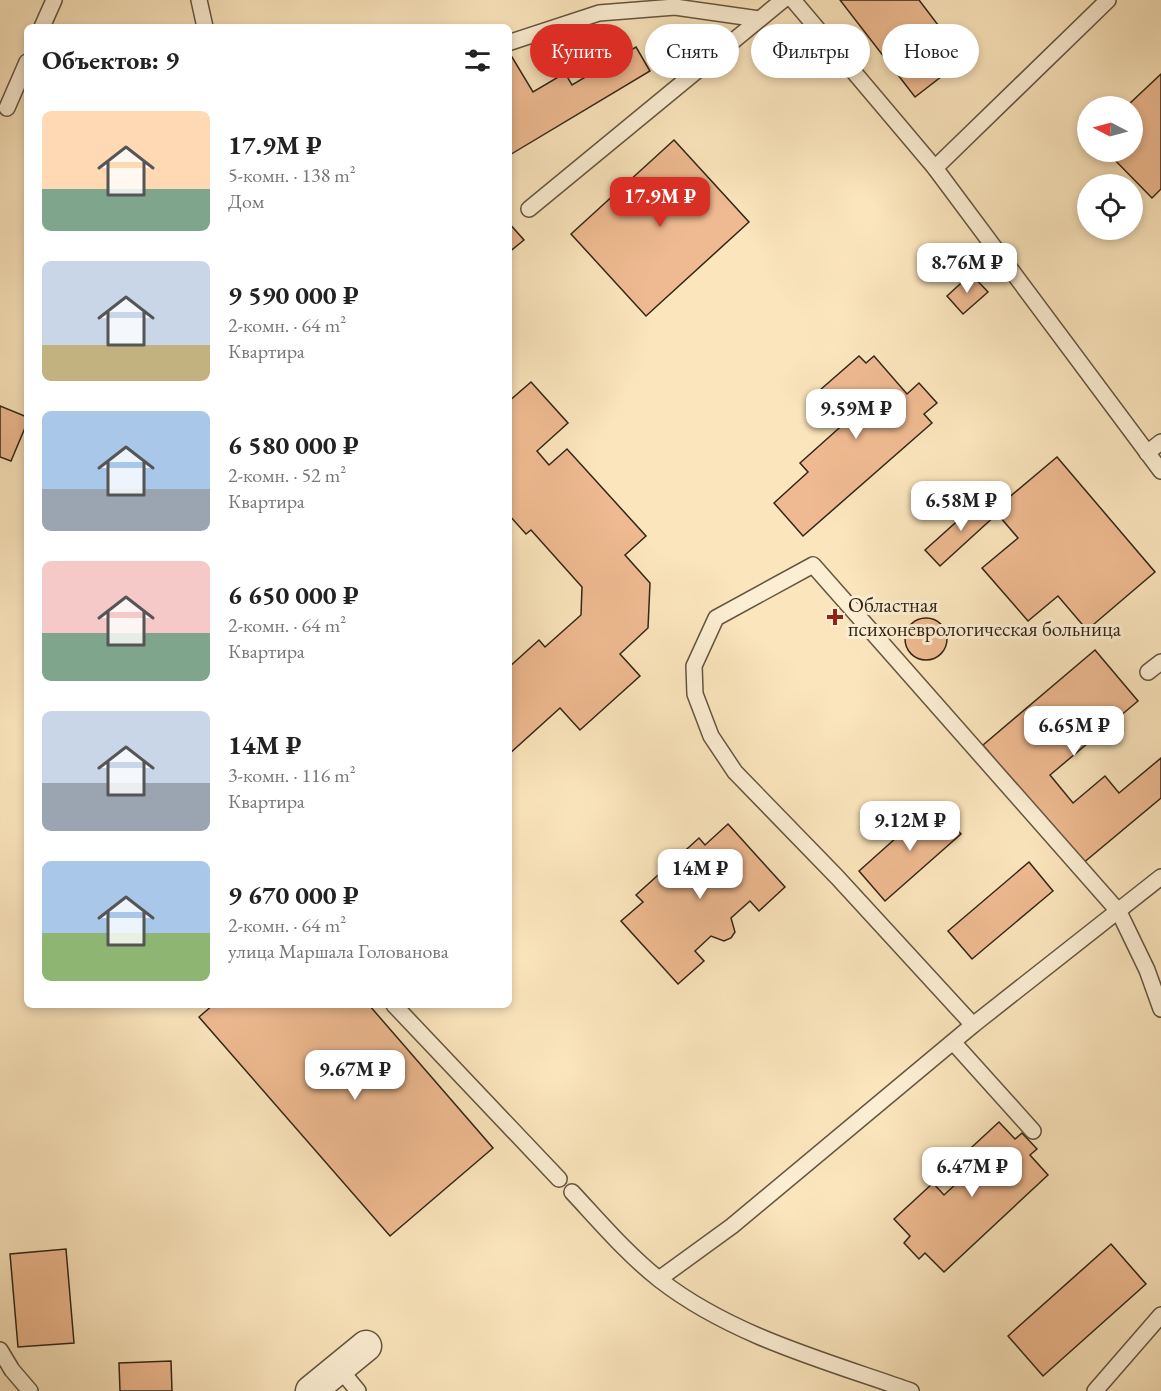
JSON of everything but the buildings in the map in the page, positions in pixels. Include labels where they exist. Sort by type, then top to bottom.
[{"type":"street","points":[[311,1391],[366,1346]]},
{"type":"lane","points":[[43,24],[54,0]]},
{"type":"lane","points":[[199,0],[204,24]]},
{"type":"lane","points":[[529,209],[783,0]]},
{"type":"lane","points":[[792,0],[935,168],[1161,471]]},
{"type":"lane","points":[[935,168],[1108,0]]},
{"type":"lane","points":[[512,42],[599,13],[675,8],[759,20]]},
{"type":"lane","points":[[7,108],[24,69]]},
{"type":"lane","points":[[1147,453],[1161,442]]},
{"type":"lane","points":[[973,1025],[837,877],[735,772],[711,736],[695,694],[694,666],[716,618],[813,566],[1119,912],[1147,970],[1161,1009]]},
{"type":"lane","points":[[1148,672],[1161,662]]},
{"type":"lane","points":[[659,1279],[732,1226],[973,1025],[1161,878]]},
{"type":"lane","points":[[397,1008],[559,1179]]},
{"type":"lane","points":[[953,1042],[1033,1131]]},
{"type":"lane","points":[[572,1192],[659,1279],[704,1309],[777,1343],[911,1391]]},
{"type":"lane","points":[[1095,1391],[1161,1315]]},
{"type":"lane","points":[[0,1350],[12,1370],[30,1391]]},
{"type":"lane","points":[[339,1368],[358,1391]]},
{"type":"place","name":"Областная психоневрологическая больница","points":[[835,617]]}]
